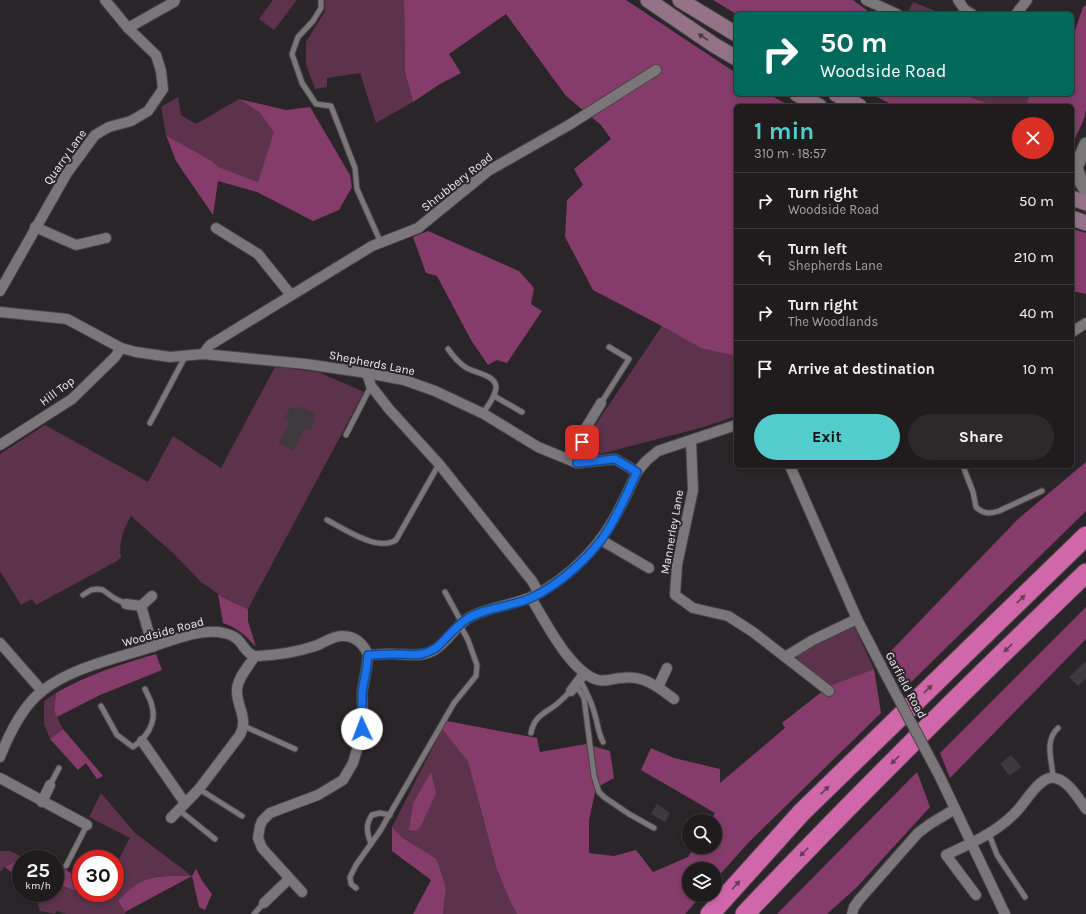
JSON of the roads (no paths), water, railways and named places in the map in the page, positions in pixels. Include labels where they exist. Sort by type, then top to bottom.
[{"type":"highway","points":[[710,914],[802,812],[1086,536]]},
{"type":"highway","points":[[745,914],[825,830],[982,673],[1086,573]]},
{"type":"main road","points":[[648,0],[734,57]]},
{"type":"main road","points":[[680,0],[734,33]]},
{"type":"main road","points":[[801,96],[815,104]]},
{"type":"main road","points":[[838,96],[848,104]]},
{"type":"main road","points":[[840,96],[855,104]]},
{"type":"main road","points":[[1074,199],[1086,203]]},
{"type":"main road","points":[[1074,213],[1086,216]]},
{"type":"main road","points":[[1074,219],[1086,223]]},
{"type":"street","name":"Quarry Lane","points":[[0,291],[67,173],[95,135],[109,127],[132,121],[148,111],[163,89],[161,71],[156,55],[128,28],[105,0]]},
{"type":"street","points":[[128,28],[174,2],[175,0]]},
{"type":"street","points":[[866,0],[893,12]]},
{"type":"street","points":[[958,0],[964,10],[968,12]]},
{"type":"street","points":[[1018,12],[1027,0]]},
{"type":"street","name":"Shrubbery Road","points":[[203,354],[210,345],[372,246],[418,228],[488,171],[569,125],[656,70]]},
{"type":"street","points":[[1086,144],[1074,172],[1086,190]]},
{"type":"street","points":[[35,227],[76,245],[106,238]]},
{"type":"street","points":[[216,228],[258,254],[291,295]]},
{"type":"street","name":"Shepherds Lane","points":[[0,312],[67,319],[121,348],[136,352],[170,357],[203,354],[306,364],[404,380],[435,390],[483,413],[538,447],[577,463],[615,459],[637,472]]},
{"type":"street","points":[[1074,331],[1086,323]]},
{"type":"street","name":"Hill Top","points":[[0,445],[72,399],[116,357],[121,348]]},
{"type":"street","points":[[367,373],[371,386],[388,409],[439,464],[523,569],[535,595],[573,663],[578,682],[609,680],[632,676],[647,680],[674,699]]},
{"type":"street","points":[[577,463],[584,431],[602,403]]},
{"type":"street","points":[[368,655],[395,654],[418,656],[425,654],[436,648],[461,624],[474,616],[535,595],[566,575],[586,557],[601,540],[616,516],[637,472],[646,461],[658,451],[734,426]]},
{"type":"street","name":"Mannerley Lane","points":[[691,441],[693,490],[677,564],[675,595],[693,608],[728,616],[753,632],[828,691]]},
{"type":"street","name":"Garfield Road","points":[[791,468],[857,619],[940,777],[1005,914]]},
{"type":"street","points":[[601,540],[649,568]]},
{"type":"street","points":[[126,604],[141,606],[152,596]]},
{"type":"street","points":[[141,606],[153,647]]},
{"type":"street","points":[[785,657],[813,640],[857,619]]},
{"type":"street","name":"Woodside Road","points":[[0,757],[13,730],[36,696],[60,679],[86,668],[188,636],[208,632],[220,632],[235,638],[247,652],[255,656]]},
{"type":"street","points":[[171,818],[199,789],[237,741],[244,726],[237,689],[255,656],[292,652],[315,646],[338,636],[344,636],[358,641],[364,647],[368,655],[362,693],[363,724],[353,763],[344,780],[318,795],[270,814],[262,821],[260,826],[258,838],[262,848],[302,892]]},
{"type":"street","points":[[0,643],[42,691]]},
{"type":"street","points":[[658,687],[667,668]]},
{"type":"street","points":[[142,741],[182,806]]},
{"type":"street","points":[[976,895],[946,855],[972,844],[989,834],[1015,814],[1037,786],[1046,779],[1053,777],[1070,787],[1086,809]]},
{"type":"street","points":[[0,778],[87,825]]},
{"type":"street","points":[[42,802],[50,785]]},
{"type":"street","points":[[852,914],[854,907],[859,900],[918,833],[955,809]]},
{"type":"street","points":[[264,903],[289,879]]},
{"type":"lane","points":[[321,0],[320,8],[313,21],[298,37],[292,54],[302,83],[316,104],[331,106],[355,168],[357,189],[381,243]]},
{"type":"lane","points":[[602,403],[629,358],[609,347]]},
{"type":"lane","points":[[448,349],[465,367],[492,379],[496,383],[494,396],[483,413]]},
{"type":"lane","points":[[150,423],[186,355]]},
{"type":"lane","points":[[346,435],[371,386]]},
{"type":"lane","points":[[494,396],[522,412]]},
{"type":"lane","points":[[327,520],[374,543],[392,543],[396,540],[439,464]]},
{"type":"lane","points":[[964,468],[971,487],[976,507],[985,513],[999,511],[1042,490]]},
{"type":"lane","points":[[83,595],[91,590],[103,590],[126,604]]},
{"type":"lane","points":[[356,888],[351,884],[350,877],[356,865],[390,815],[454,703],[476,676],[477,665],[468,640],[444,592]]},
{"type":"lane","points":[[531,734],[532,726],[536,720],[544,712],[556,704],[578,682]]},
{"type":"lane","points":[[578,682],[592,704],[596,717],[598,734],[603,742]]},
{"type":"lane","points":[[578,682],[584,698],[594,776],[599,792],[629,814],[654,828]]},
{"type":"lane","points":[[101,706],[117,735],[133,747],[142,741],[153,722],[152,707],[145,689]]},
{"type":"lane","points":[[244,726],[295,749]]},
{"type":"lane","points":[[1053,777],[1050,739],[1058,728]]},
{"type":"lane","points":[[50,785],[58,768]]},
{"type":"lane","points":[[199,789],[242,816]]},
{"type":"lane","points":[[182,806],[215,839]]},
{"type":"lane","points":[[371,844],[367,832],[368,821],[372,815],[380,813],[390,815]]},
{"type":"lane","points":[[66,866],[87,825]]},
{"type":"lane","points":[[989,834],[1002,864],[1025,897]]},
{"type":"lane","points":[[254,914],[264,903]]}]
